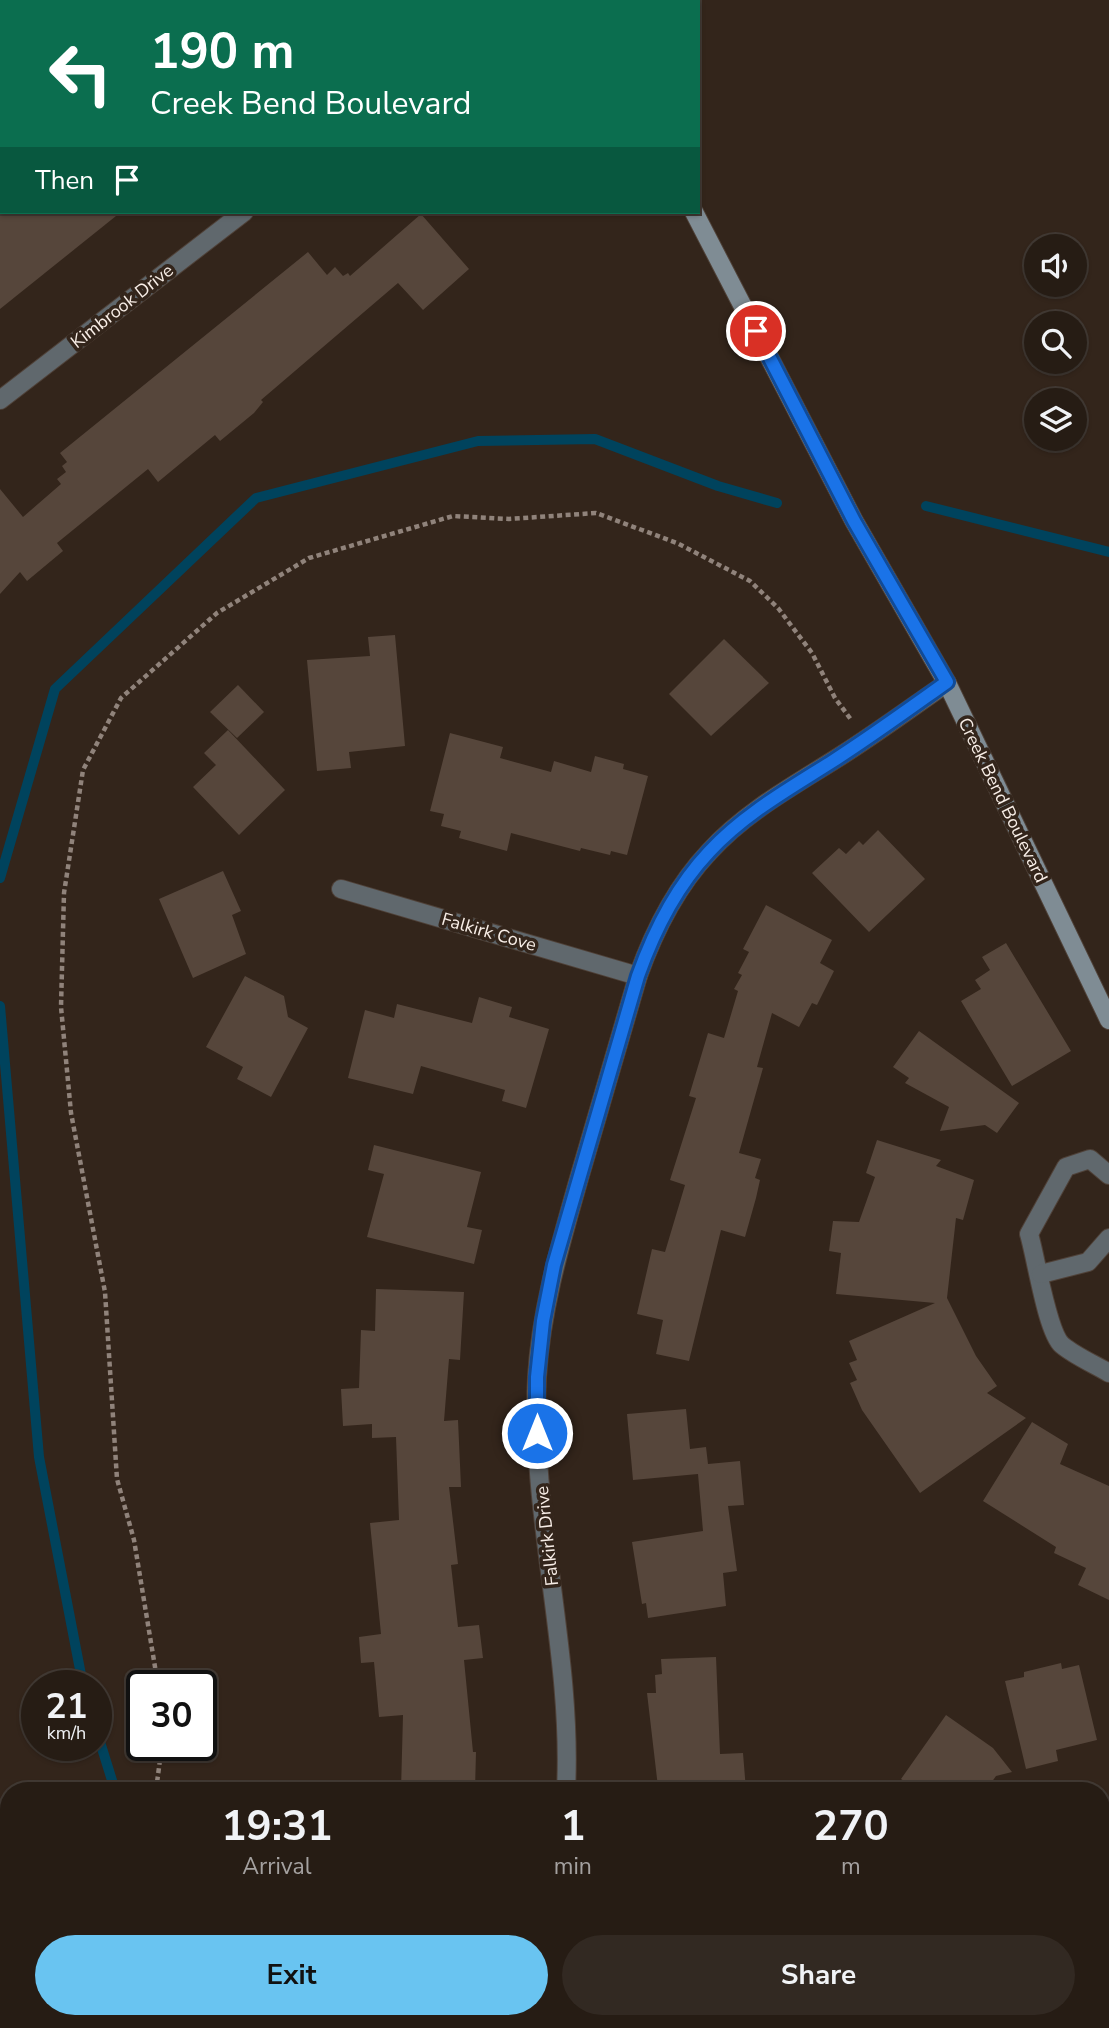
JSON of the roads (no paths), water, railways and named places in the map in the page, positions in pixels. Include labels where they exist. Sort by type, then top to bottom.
[{"type":"street","name":"Kimbrook Drive","points":[[0,400],[241,214]]},
{"type":"street","name":"Creek Bend Boulevard","points":[[695,214],[854,521],[947,682],[1109,1020]]},
{"type":"street","name":"Falkirk Drive","points":[[566,1782],[566,1698],[537,1433],[537,1377],[543,1321],[554,1265],[649,944],[675,896],[708,852],[748,815],[866,740],[947,682]]},
{"type":"street","name":"Falkirk Cove","points":[[341,889],[638,976]]},
{"type":"street","points":[[1109,1175],[1090,1159],[1066,1167],[1030,1234],[1041,1274],[1045,1307],[1059,1343],[1109,1373]]},
{"type":"street","points":[[1041,1274],[1088,1262],[1109,1238]]},
{"type":"waterway","points":[[0,878],[55,689],[256,498],[478,441],[595,439],[718,486],[777,503]]},
{"type":"waterway","points":[[926,506],[1109,552]]},
{"type":"waterway","points":[[0,1006],[39,1457],[80,1670]]},
{"type":"waterway","points":[[106,1761],[113,1782]]}]
